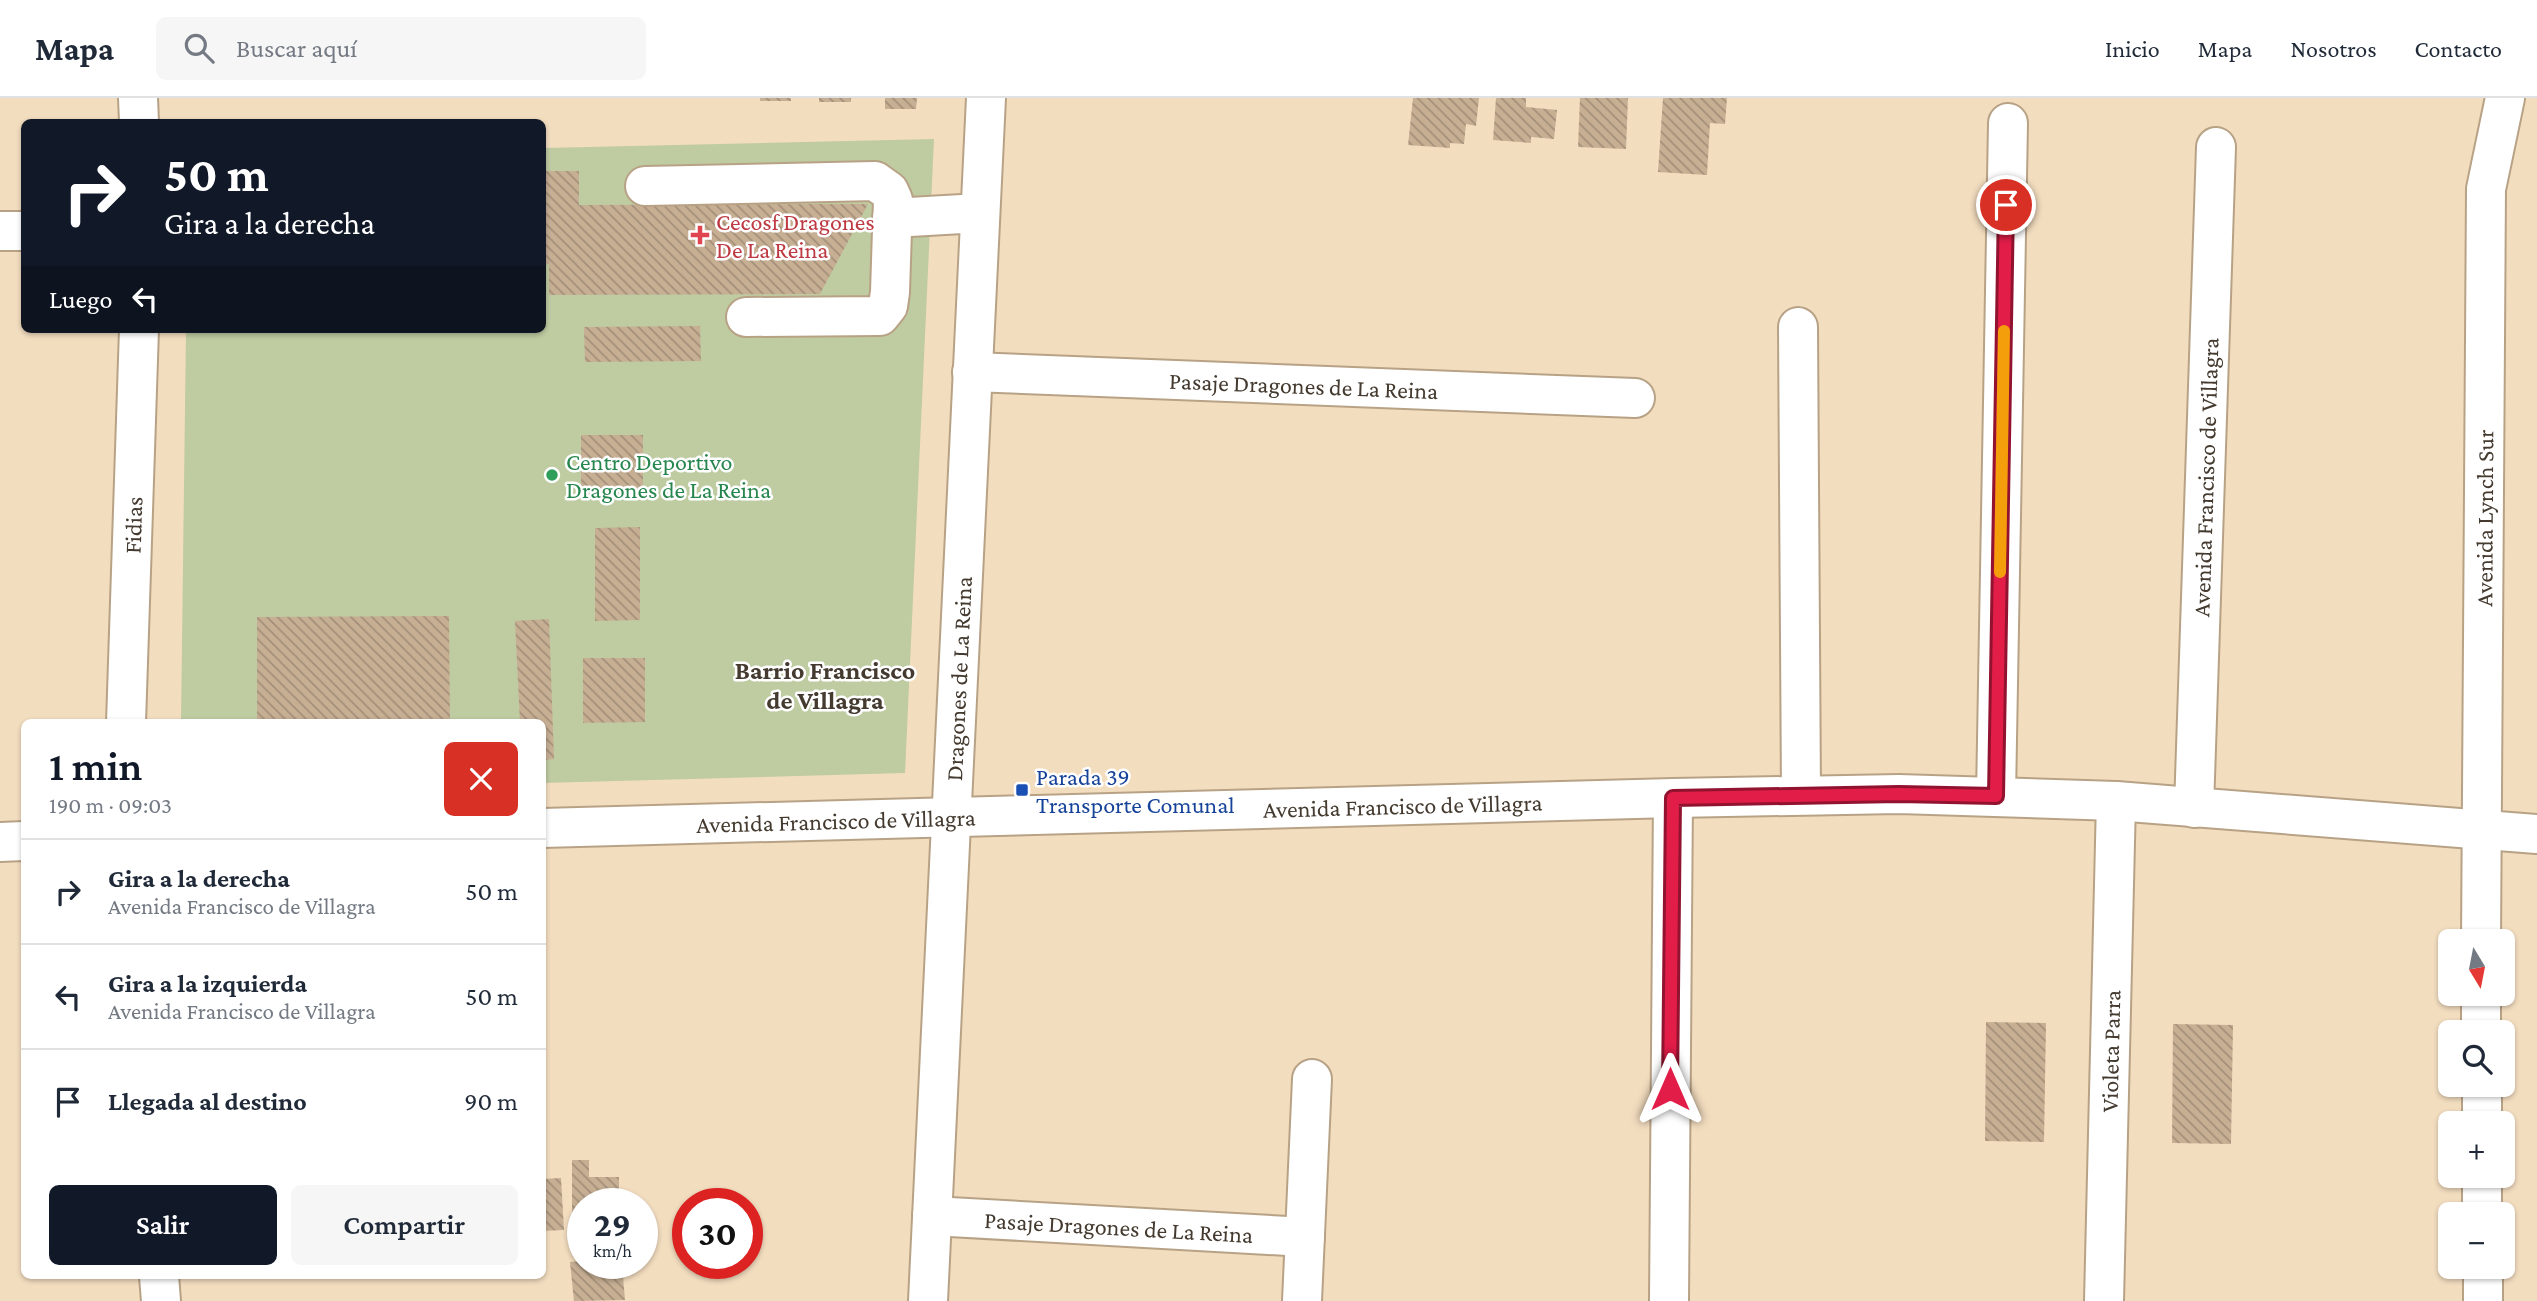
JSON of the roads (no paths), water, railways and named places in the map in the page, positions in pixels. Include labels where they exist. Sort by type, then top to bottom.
[{"type":"street","points":[[138,98],[139,119]]},
{"type":"street","name":"Dragones de La Reina","points":[[928,1301],[986,98]]},
{"type":"street","name":"Avenida Lynch Sur","points":[[2481,929],[2486,189],[2505,98]]},
{"type":"street","points":[[1996,796],[2008,123]]},
{"type":"street","name":"Avenida Francisco de Villagra","points":[[2194,808],[2216,147]]},
{"type":"street","points":[[645,186],[875,181],[889,191],[892,200],[890,292],[888,306],[880,316],[746,317]]},
{"type":"street","points":[[892,218],[980,213]]},
{"type":"street","points":[[0,231],[21,231]]},
{"type":"street","points":[[1798,327],[1801,795]]},
{"type":"street","name":"Fidias","points":[[126,719],[139,333]]},
{"type":"street","name":"Pasaje Dragones de La Reina","points":[[972,372],[1635,398]]},
{"type":"street","name":"Avenida Francisco de Villagra","points":[[546,828],[1801,795],[1996,796],[2116,801],[2537,834]]},
{"type":"street","points":[[1669,1301],[1673,798]]},
{"type":"street","name":"Violeta Parra","points":[[2104,1301],[2116,801]]},
{"type":"street","points":[[0,842],[21,841]]},
{"type":"street","points":[[1302,1301],[1312,1079]]},
{"type":"street","name":"Pasaje Dragones de La Reina","points":[[932,1216],[1305,1237]]},
{"type":"street","points":[[159,1279],[160,1301]]},
{"type":"street","points":[[2483,1279],[2483,1301]]},
{"type":"place","name":"Cecosf Dragones De La Reina","points":[[700,235]]},
{"type":"place","name":"Centro Deportivo Dragones de La Reina","points":[[552,475]]},
{"type":"place","name":"Parada 39 Transporte Comunal","points":[[1022,790]]},
{"type":"district","name":"Barrio Francisco de Villagra","points":[[825,685]]}]
